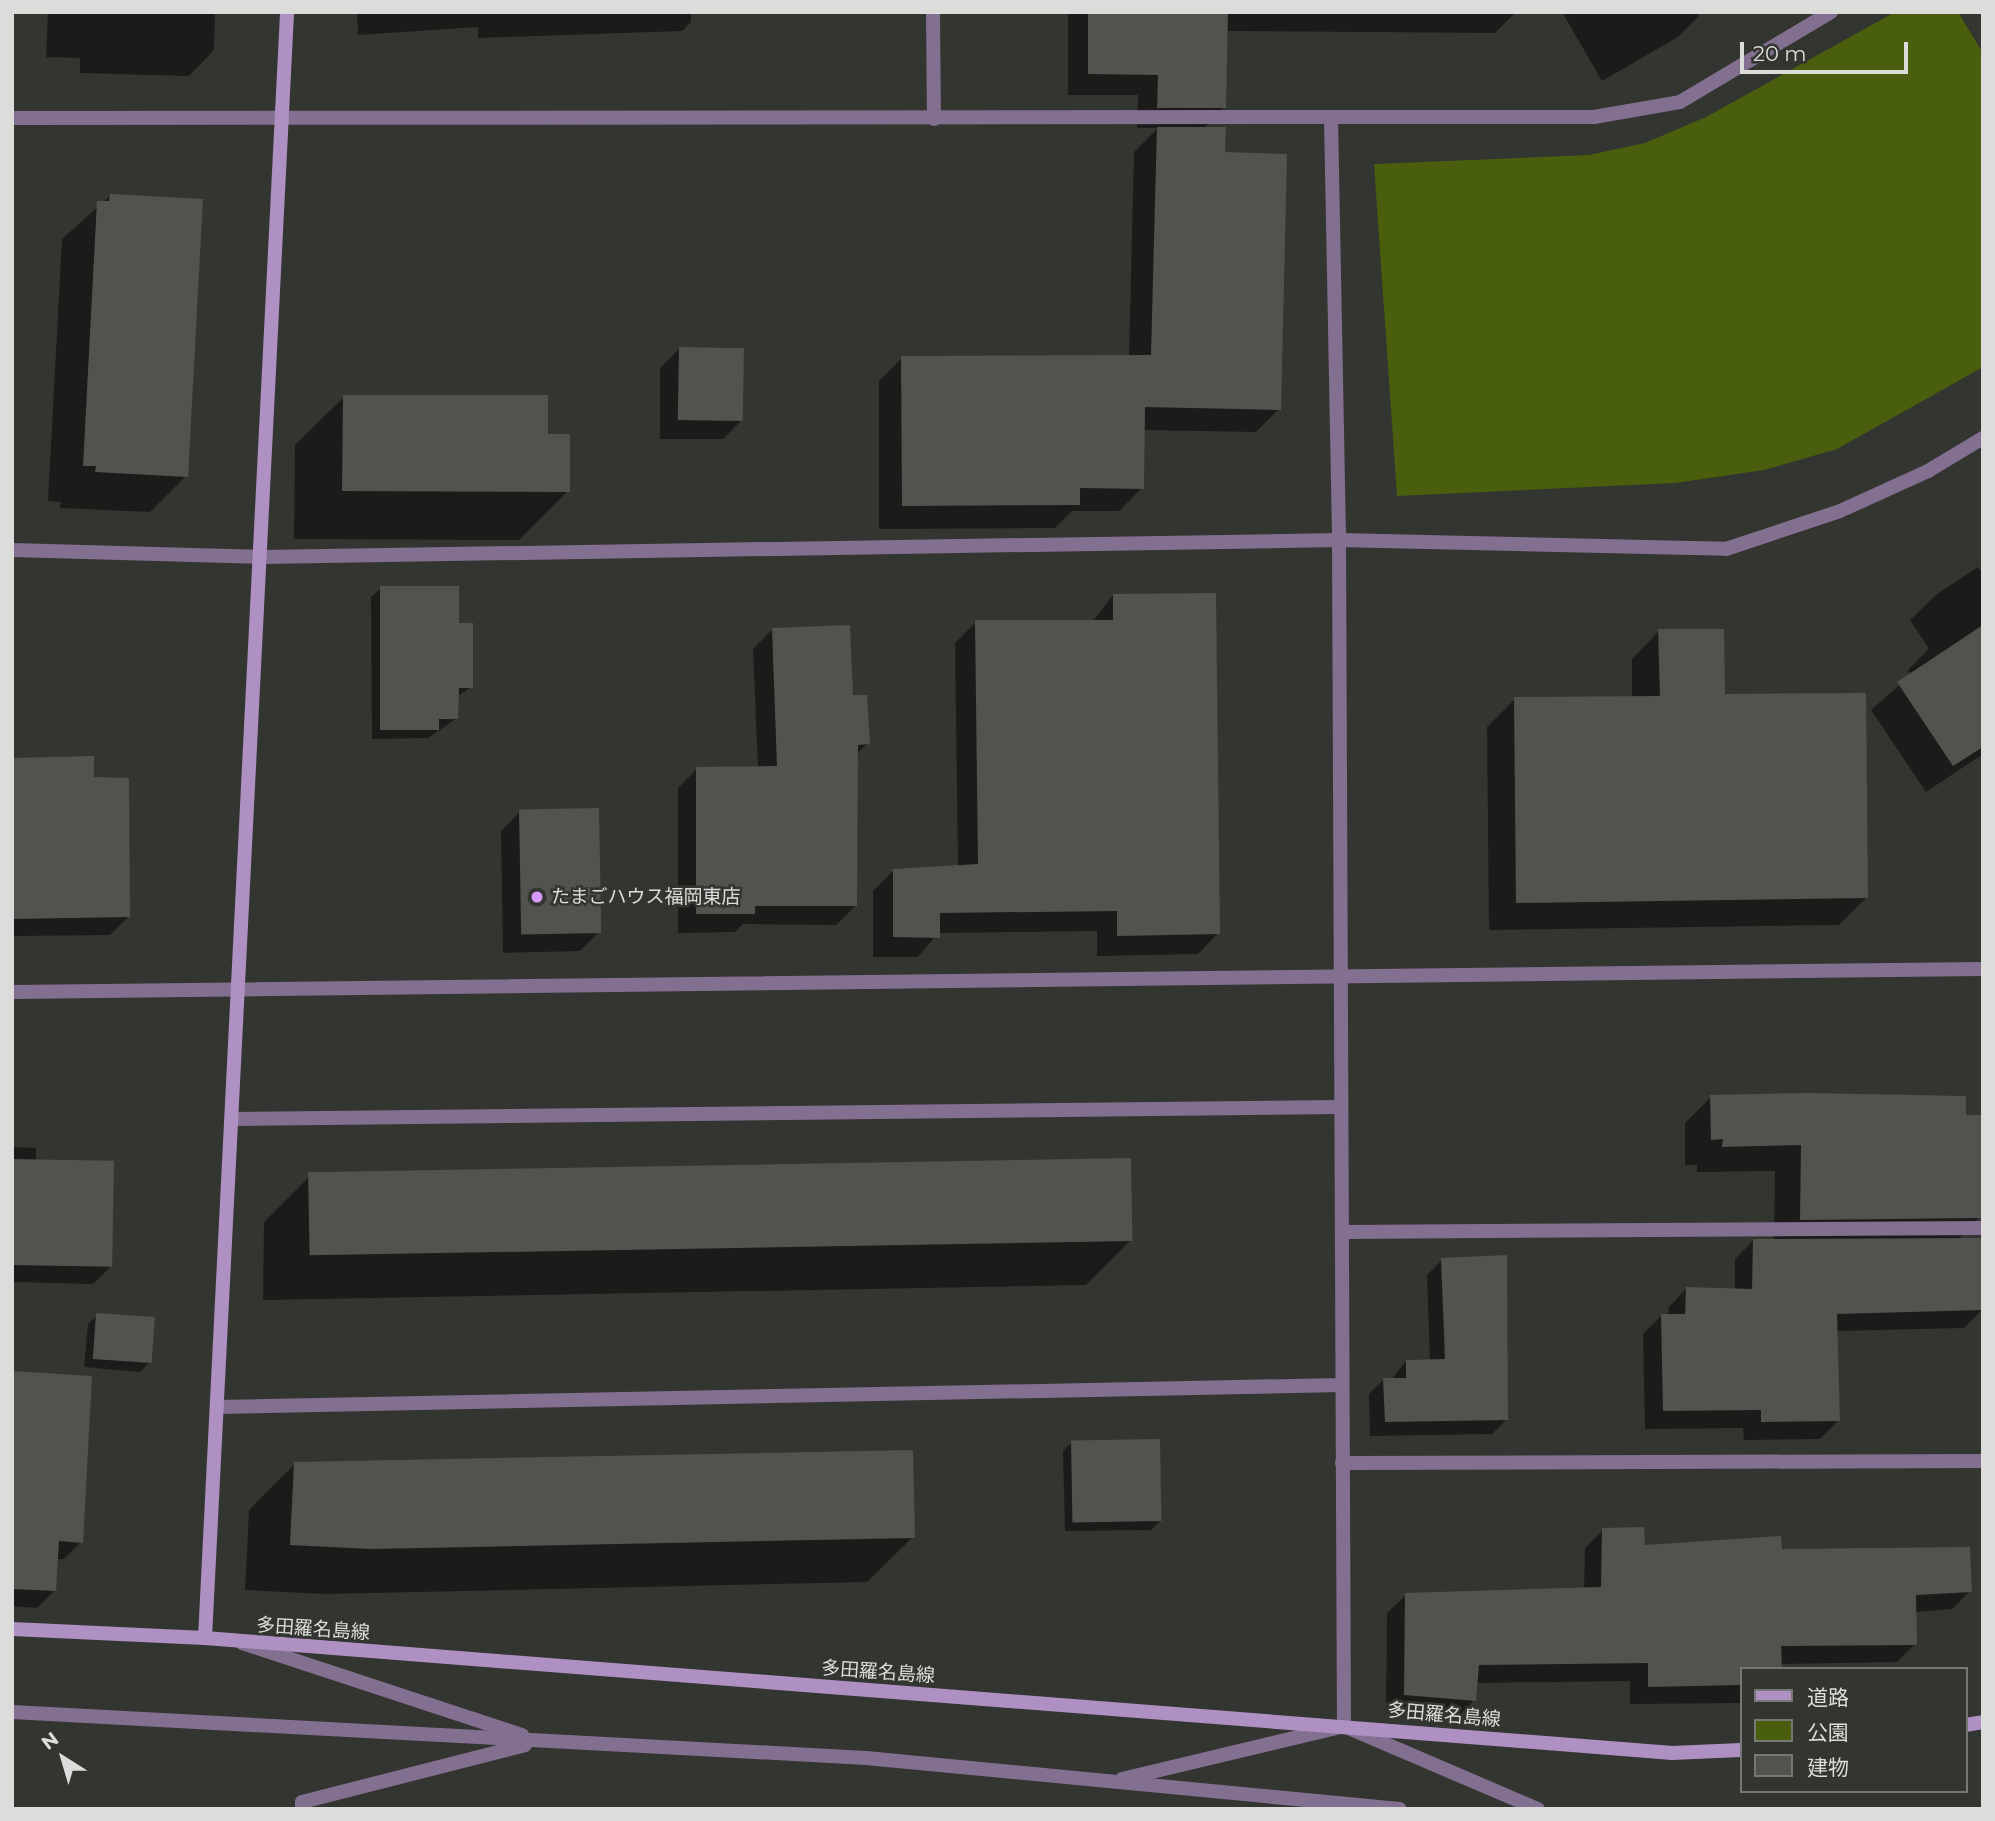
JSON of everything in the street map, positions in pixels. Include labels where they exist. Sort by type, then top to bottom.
[{"type":"main road","points":[[205,1638],[262,557],[287,12]]},
{"type":"main road","name":"多田羅名島線","points":[[12,1629],[205,1638],[241,1643],[1672,1753],[1740,1750]]},
{"type":"street","points":[[933,12],[934,119]]},
{"type":"street","points":[[12,118],[283,120],[1594,117],[1680,102],[1830,12]]},
{"type":"street","points":[[1331,118],[1339,540],[1344,1726]]},
{"type":"street","points":[[12,550],[262,557],[1339,540],[1726,550],[1840,511],[1928,471],[1983,438]]},
{"type":"street","points":[[12,992],[1983,968]]},
{"type":"street","points":[[233,1119],[1342,1107]]},
{"type":"street","points":[[1342,1232],[1983,1228]]},
{"type":"street","points":[[218,1407],[1342,1385]]},
{"type":"street","points":[[1342,1463],[1983,1461]]},
{"type":"street","points":[[241,1643],[540,1741]]},
{"type":"street","points":[[12,1712],[866,1758],[1400,1809]]},
{"type":"street","points":[[1111,1782],[1344,1726],[1538,1809]]},
{"type":"street","points":[[302,1809],[302,1802],[540,1741]]},
{"type":"green space","points":[[1895,12],[1958,12],[1983,53],[1983,367],[1837,449],[1764,470],[1675,483],[1397,496],[1374,164],[1589,155],[1645,143],[1706,117]]},
{"type":"building","points":[[1088,12],[1228,12],[1226,108],[1157,108],[1158,75],[1088,74]]},
{"type":"building","points":[[1157,127],[1226,127],[1225,152],[1287,154],[1281,410],[1145,407],[1144,489],[1080,488],[1080,505],[902,506],[901,356],[1151,355]]},
{"type":"building","points":[[110,194],[203,199],[188,477],[95,472],[96,466],[83,466],[97,201],[109,201]]},
{"type":"building","points":[[679,347],[744,348],[743,421],[678,420]]},
{"type":"building","points":[[343,395],[548,395],[548,434],[570,434],[570,492],[342,491]]},
{"type":"building","points":[[380,586],[459,586],[459,623],[473,623],[473,688],[459,688],[458,719],[439,719],[439,730],[380,730]]},
{"type":"building","points":[[1216,593],[1220,934],[1117,936],[1117,911],[940,913],[940,938],[893,937],[893,869],[978,864],[975,620],[1113,620],[1113,594]]},
{"type":"building","points":[[850,625],[853,695],[867,695],[870,744],[858,745],[857,906],[755,906],[755,914],[696,914],[696,767],[777,766],[772,628]]},
{"type":"building","points":[[1983,625],[1983,747],[1953,766],[1897,682]]},
{"type":"building","points":[[1658,629],[1724,629],[1725,694],[1866,693],[1868,898],[1516,903],[1514,697],[1660,696]]},
{"type":"building","points":[[94,756],[94,777],[129,778],[130,917],[12,919],[12,758]]},
{"type":"building","points":[[599,808],[601,933],[521,934],[519,809]]},
{"type":"building","points":[[1808,1093],[1966,1096],[1966,1115],[1983,1115],[1981,1218],[1800,1220],[1801,1145],[1722,1147],[1723,1139],[1711,1140],[1710,1095]]},
{"type":"building","points":[[1131,1158],[1132,1241],[310,1255],[308,1172]]},
{"type":"building","points":[[12,1159],[114,1161],[112,1267],[12,1265]]},
{"type":"building","points":[[1982,1238],[1983,1310],[1837,1314],[1840,1421],[1761,1422],[1761,1410],[1663,1411],[1661,1314],[1685,1314],[1686,1287],[1752,1289],[1753,1239]]},
{"type":"building","points":[[1507,1255],[1508,1420],[1385,1422],[1383,1378],[1406,1378],[1406,1360],[1445,1359],[1441,1258]]},
{"type":"building","points":[[96,1313],[155,1317],[152,1363],[93,1359]]},
{"type":"building","points":[[12,1371],[92,1376],[83,1543],[59,1541],[56,1591],[12,1589]]},
{"type":"building","points":[[1160,1439],[1161,1521],[1072,1523],[1071,1441]]},
{"type":"building","points":[[913,1450],[915,1538],[371,1549],[290,1545],[294,1462]]},
{"type":"building","points":[[1644,1527],[1645,1545],[1781,1536],[1782,1549],[1970,1547],[1972,1592],[1916,1595],[1917,1645],[1781,1646],[1782,1667],[1740,1667],[1740,1685],[1648,1687],[1648,1663],[1479,1665],[1476,1701],[1404,1695],[1405,1593],[1601,1587],[1602,1528]]},
{"type":"place","name":"たまごハウス福岡東店","points":[[537,897]]}]
